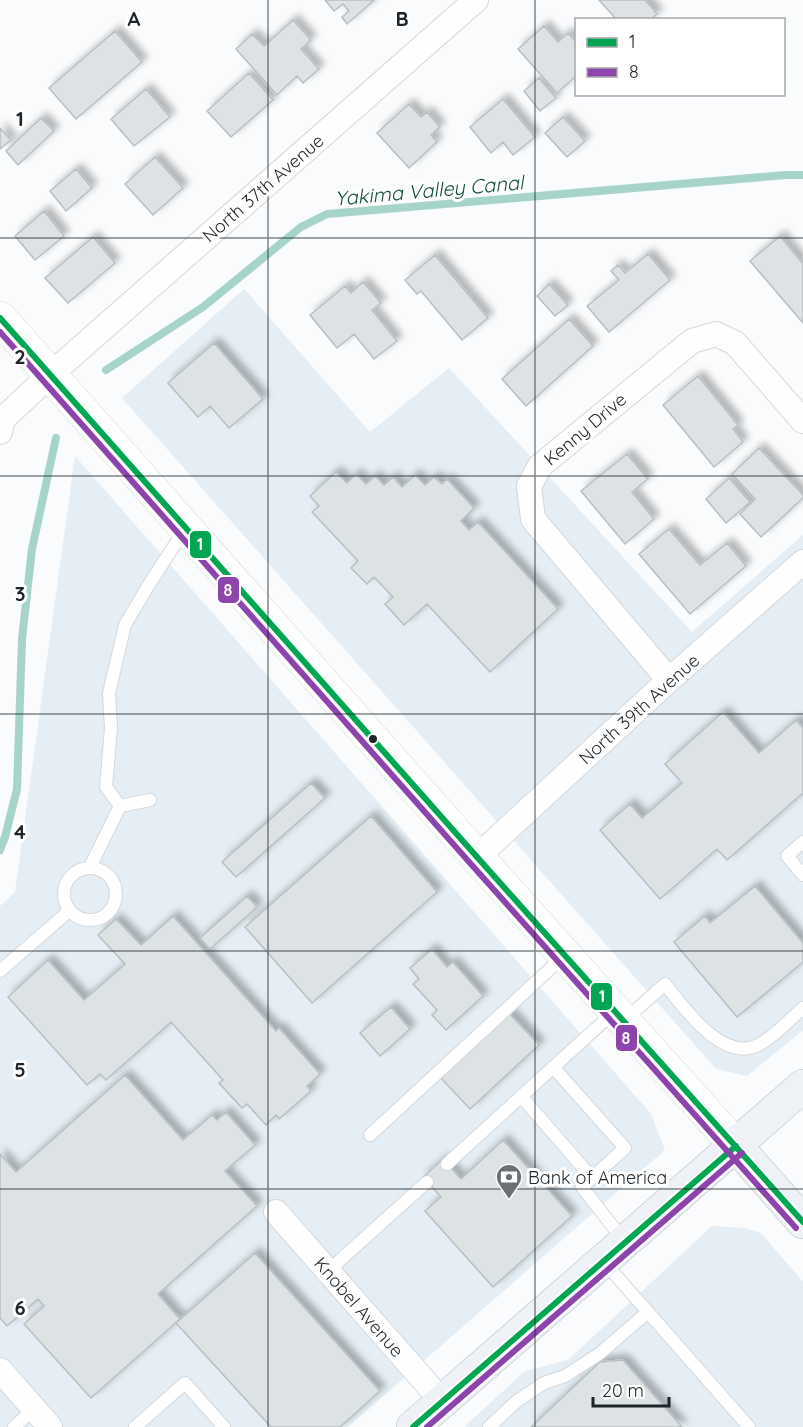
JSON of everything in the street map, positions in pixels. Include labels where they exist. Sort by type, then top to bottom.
[{"type":"main road","points":[[0,318],[803,1222]]},
{"type":"main road","points":[[432,1417],[614,1252],[803,1086]]},
{"type":"street","name":"North 37th Avenue","points":[[0,432],[3,419],[50,375],[476,0]]},
{"type":"street","name":"Kenny Drive","points":[[669,680],[533,519],[529,486],[540,466],[692,340],[716,334],[735,343],[803,421]]},
{"type":"street","name":"North 39th Avenue","points":[[477,857],[669,680],[803,562]]},
{"type":"street","name":"Knobel Avenue","points":[[276,1212],[328,1271],[432,1417]]},
{"type":"street","points":[[0,1370],[50,1427]]},
{"type":"lane","points":[[120,806],[106,787],[111,728],[110,693],[125,625],[186,528]]},
{"type":"lane","points":[[120,806],[150,800]]},
{"type":"lane","points":[[90,867],[120,806]]},
{"type":"lane","points":[[803,842],[787,856],[803,875]]},
{"type":"lane","points":[[90,867],[105,873],[116,887],[114,905],[102,918],[93,921],[76,917],[69,911],[63,895],[68,879],[81,869],[90,867]]},
{"type":"lane","points":[[0,971],[69,911]]},
{"type":"lane","points":[[370,1135],[565,956]]},
{"type":"lane","points":[[447,1164],[553,1067],[665,984],[703,1028],[724,1044],[735,1048],[759,1045],[803,1008]]},
{"type":"lane","points":[[553,1067],[625,1148],[582,1187],[614,1252],[648,1312],[749,1427]]},
{"type":"lane","points":[[521,1096],[592,1178]]},
{"type":"lane","points":[[328,1271],[427,1182]]},
{"type":"lane","points":[[489,1427],[517,1401],[544,1383],[566,1376],[599,1354],[648,1312]]},
{"type":"lane","points":[[135,1427],[185,1383],[224,1427]]},
{"type":"lane","points":[[14,1427],[34,1409]]},
{"type":"shaded area","points":[[244,289],[370,432],[449,368],[692,632],[803,535],[803,1030],[747,1076],[716,1069],[122,398]]},
{"type":"shaded area","points":[[75,456],[651,1114],[665,1150],[348,1427],[0,1427],[0,906],[15,892]]},
{"type":"shaded area","points":[[712,1226],[745,1228],[761,1233],[803,1282],[803,1427],[464,1427],[525,1371],[568,1360]]},
{"type":"building","points":[[325,0],[374,0],[347,24],[342,17],[349,11],[343,4],[334,11]]},
{"type":"building","points":[[599,0],[645,0],[657,14],[652,18],[615,18]]},
{"type":"building","points":[[293,20],[311,40],[301,49],[319,69],[303,83],[297,76],[277,95],[236,49],[252,34],[264,46]]},
{"type":"building","points":[[544,26],[558,42],[568,33],[575,41],[575,77],[557,93],[518,49]]},
{"type":"building","points":[[115,31],[142,62],[76,119],[49,88]]},
{"type":"building","points":[[249,73],[273,100],[231,137],[207,111]]},
{"type":"building","points":[[539,78],[556,98],[540,111],[524,91]]},
{"type":"building","points":[[146,89],[170,117],[134,146],[111,119]]},
{"type":"building","points":[[503,99],[535,137],[513,155],[503,142],[491,153],[470,127]]},
{"type":"building","points":[[409,104],[421,117],[427,112],[440,127],[431,135],[437,142],[409,168],[377,133]]},
{"type":"building","points":[[563,117],[585,141],[567,157],[545,133]]},
{"type":"building","points":[[41,118],[54,131],[18,165],[6,151]]},
{"type":"building","points":[[0,128],[11,140],[0,149]]},
{"type":"building","points":[[155,157],[183,188],[153,215],[125,184]]},
{"type":"building","points":[[76,169],[92,188],[66,211],[50,191]]},
{"type":"building","points":[[44,211],[64,236],[35,260],[15,236]]},
{"type":"building","points":[[780,236],[803,264],[803,323],[750,261]]},
{"type":"building","points":[[93,237],[115,263],[68,303],[45,278]]},
{"type":"building","points":[[648,254],[670,280],[609,332],[587,306],[619,280],[611,271],[618,265],[625,273]]},
{"type":"building","points":[[435,255],[488,318],[462,340],[421,291],[417,294],[405,280]]},
{"type":"building","points":[[363,282],[381,303],[372,310],[397,341],[374,359],[354,334],[337,348],[310,315],[345,286],[351,293]]},
{"type":"building","points":[[549,284],[568,305],[555,316],[537,296]]},
{"type":"building","points":[[569,319],[593,346],[526,406],[502,379]]},
{"type":"building","points":[[214,343],[263,399],[229,428],[210,406],[198,417],[168,383]]},
{"type":"building","points":[[698,376],[738,425],[733,429],[743,442],[714,467],[663,405]]},
{"type":"building","points":[[759,448],[803,495],[803,498],[761,537],[740,514],[755,499],[732,474]]},
{"type":"building","points":[[627,454],[648,479],[632,492],[654,519],[625,544],[581,491]]},
{"type":"building","points":[[336,472],[347,483],[356,474],[366,484],[375,476],[384,485],[393,477],[402,487],[415,475],[425,485],[434,477],[442,484],[447,479],[474,508],[461,521],[469,530],[478,522],[558,609],[490,672],[427,604],[404,625],[385,604],[393,597],[374,577],[367,584],[351,568],[358,561],[312,512],[319,506],[310,496]]},
{"type":"building","points":[[729,478],[750,502],[726,523],[706,499]]},
{"type":"building","points":[[669,529],[700,565],[727,543],[746,566],[690,614],[639,554]]},
{"type":"building","points":[[723,712],[759,753],[796,720],[803,728],[803,793],[727,860],[717,849],[660,899],[600,830],[630,804],[642,818],[682,783],[665,764]]},
{"type":"building","points":[[311,783],[325,798],[236,877],[222,862]]},
{"type":"building","points":[[371,816],[437,892],[312,1003],[245,927]]},
{"type":"building","points":[[755,886],[803,943],[803,962],[737,1017],[674,942],[705,916],[710,923]]},
{"type":"building","points":[[247,896],[257,907],[210,949],[200,938]]},
{"type":"building","points":[[173,916],[276,1031],[279,1028],[320,1074],[307,1086],[311,1091],[279,1119],[276,1115],[266,1125],[247,1104],[242,1108],[219,1083],[223,1080],[171,1022],[106,1080],[100,1074],[87,1085],[8,997],[48,960],[84,1000],[125,964],[98,935],[116,919],[141,945]]},
{"type":"building","points":[[432,949],[447,967],[453,962],[483,996],[446,1030],[432,1015],[437,1010],[413,984],[419,979],[410,968]]},
{"type":"building","points":[[391,1007],[410,1029],[380,1056],[360,1033]]},
{"type":"building","points":[[509,1013],[539,1045],[470,1109],[440,1077]]},
{"type":"building","points":[[125,1075],[183,1140],[212,1115],[217,1120],[226,1112],[255,1145],[225,1171],[257,1206],[158,1294],[180,1319],[91,1398],[24,1324],[44,1306],[38,1299],[7,1326],[0,1318],[0,1154],[16,1172]]},
{"type":"building","points":[[503,1140],[572,1216],[493,1287],[425,1211],[441,1197],[423,1177],[443,1159],[461,1179]]},
{"type":"building","points":[[255,1253],[380,1391],[340,1427],[271,1427],[176,1323]]},
{"type":"building","points":[[623,1360],[682,1427],[531,1427],[600,1362]]},
{"type":"waterway","name":"Yakima Valley Canal","points":[[106,370],[203,307],[301,227],[327,214],[803,175]]},
{"type":"waterway","name":"Yakima Valley Canal","points":[[0,850],[17,789],[22,639],[32,549],[56,438]]},
{"type":"transit line","name":"1","points":[[0,318],[803,1222]]},
{"type":"transit line","name":"8","points":[[0,332],[796,1228]]},
{"type":"transit line","name":"1","points":[[413,1427],[736,1146]]},
{"type":"transit line","name":"8","points":[[427,1427],[742,1153]]},
{"type":"place","name":"Bank of America","points":[[509,1200]]}]
